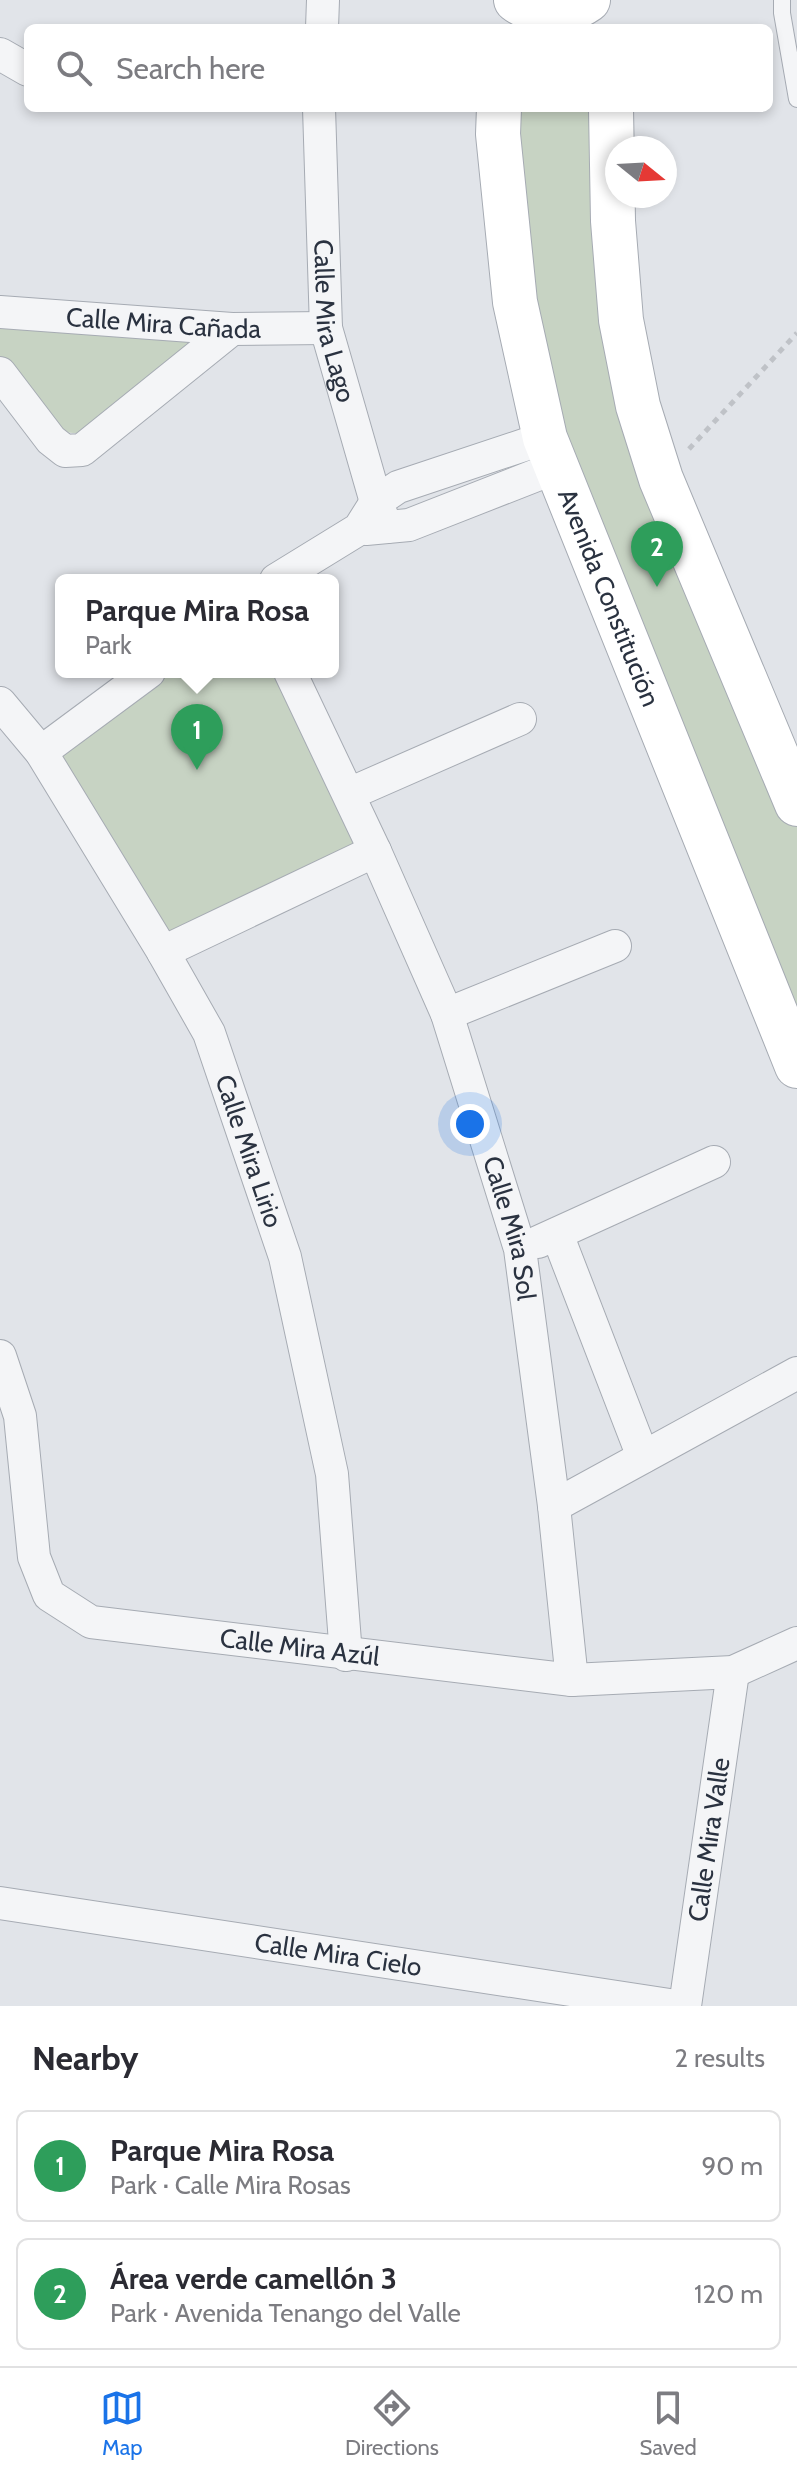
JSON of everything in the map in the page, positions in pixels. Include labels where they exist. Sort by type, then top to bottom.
[{"type":"main road","points":[[501,24],[502,0]]},
{"type":"main road","points":[[516,0],[544,13],[572,9],[588,0]]},
{"type":"main road","points":[[608,0],[609,24]]},
{"type":"main road","points":[[608,115],[621,320],[638,406],[661,479],[797,804]]},
{"type":"main road","name":"Avenida Constitución","points":[[501,117],[515,302],[551,453],[797,1066]]},
{"type":"street","points":[[322,24],[323,0]]},
{"type":"street","points":[[0,54],[24,68]]},
{"type":"street","name":"Calle Mira Lago","points":[[319,112],[326,328],[374,519]]},
{"type":"street","name":"Calle Mira Cañada","points":[[0,312],[232,329],[326,328]]},
{"type":"street","points":[[0,373],[51,440],[65,451],[82,450],[232,329]]},
{"type":"street","points":[[286,574],[374,519],[398,487],[551,453]]},
{"type":"street","points":[[41,752],[141,678]]},
{"type":"street","name":"Calle Mira Sol","points":[[293,678],[349,794],[447,1014],[520,1249],[554,1506],[572,1680]]},
{"type":"street","name":"Calle Mira Lirio","points":[[0,703],[41,752],[209,1033],[285,1257],[332,1474],[346,1655]]},
{"type":"street","points":[[349,794],[520,719]]},
{"type":"street","points":[[163,952],[375,851]]},
{"type":"street","points":[[447,1014],[615,946]]},
{"type":"street","points":[[520,1249],[714,1162]]},
{"type":"street","points":[[557,1234],[643,1457]]},
{"type":"street","name":"Calle Mira Azúl","points":[[0,1356],[20,1416],[34,1557],[49,1595],[91,1622],[572,1680],[733,1672],[797,1643]]},
{"type":"street","points":[[554,1506],[797,1373]]},
{"type":"street","name":"Calle Mira Valle","points":[[685,2006],[733,1672]]},
{"type":"street","name":"Calle Mira Cielo","points":[[0,1903],[676,2006]]},
{"type":"lane","points":[[782,0],[797,99]]},
{"type":"path","points":[[661,479],[797,333]]},
{"type":"green space","points":[[513,112],[595,112],[615,321],[797,817],[797,1052],[551,439]]},
{"type":"green space","points":[[0,325],[200,339],[84,434],[63,432],[0,356]]},
{"type":"green space","points":[[134,678],[288,678],[375,851],[158,945],[43,746]]},
{"type":"place","name":"Área verde camellón 3","points":[[657,587]]},
{"type":"place","name":"Parque Mira Rosa","points":[[197,770]]}]
